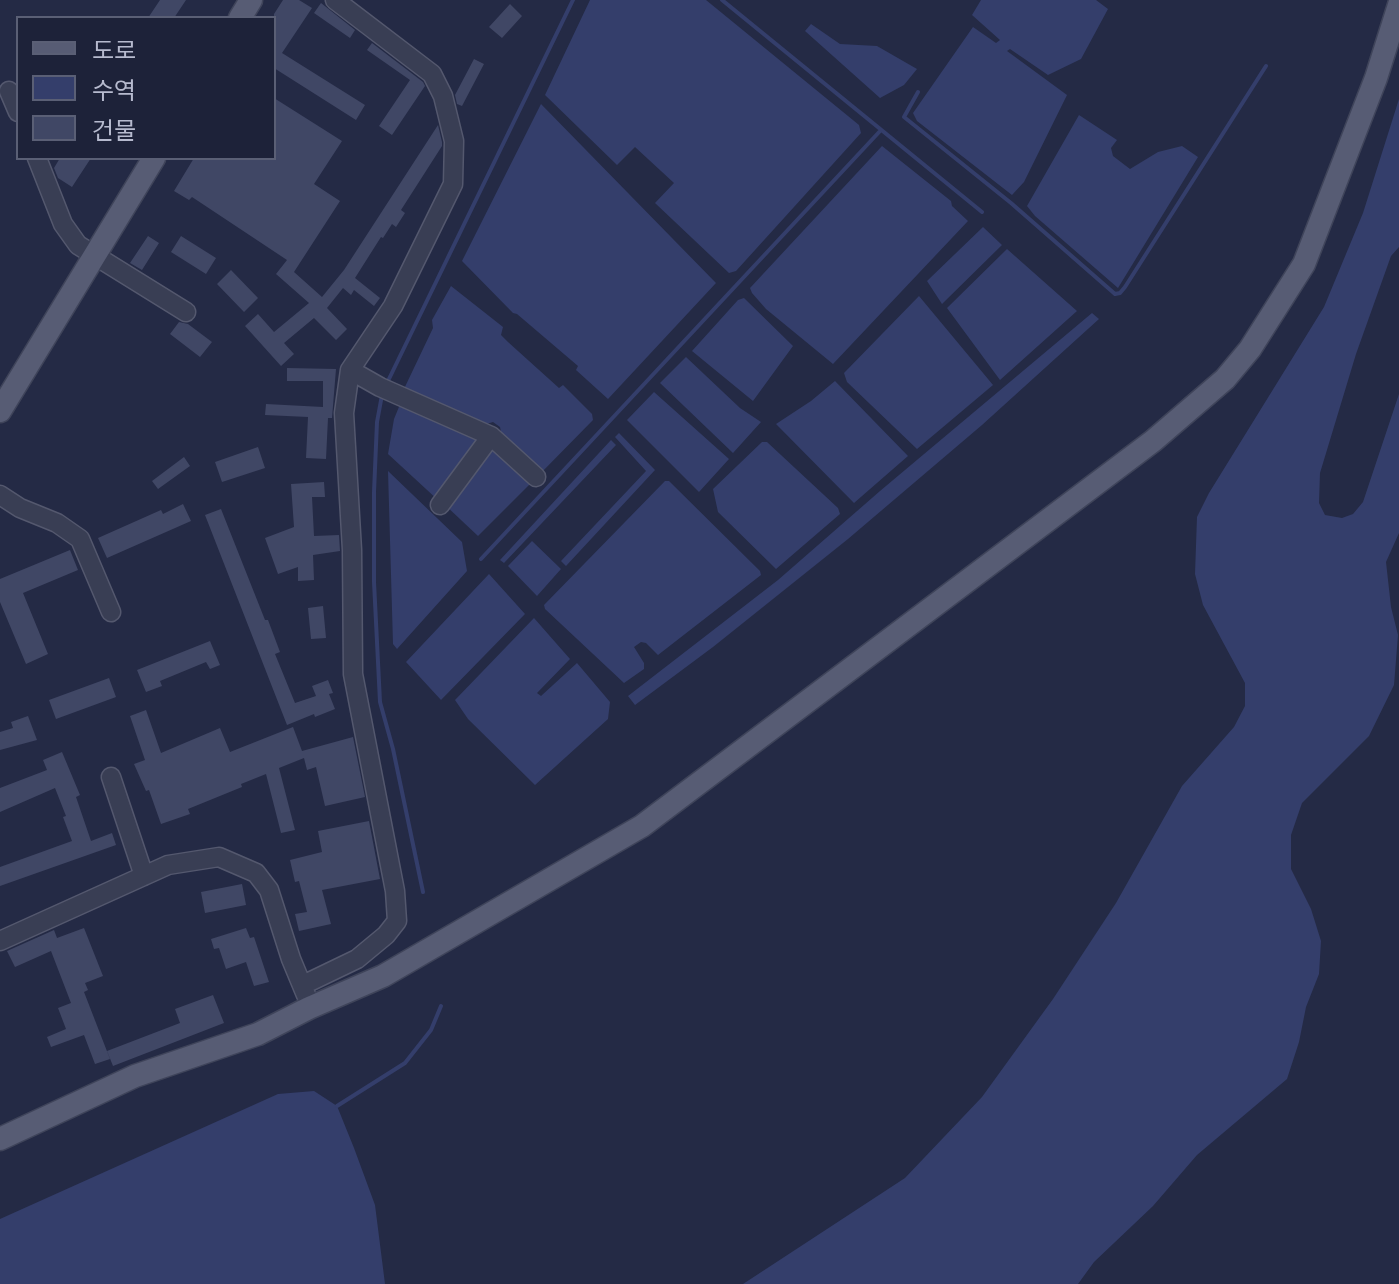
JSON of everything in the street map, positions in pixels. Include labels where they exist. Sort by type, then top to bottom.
[{"type":"main road","points":[[0,1139],[135,1076],[258,1034],[383,976],[642,826],[1201,403],[1250,349],[1304,264],[1376,78],[1399,5]]},
{"type":"main road","points":[[0,411],[153,160]]},
{"type":"street","points":[[303,985],[357,959],[386,935],[397,921],[395,891],[353,674],[352,550],[344,413],[350,370],[393,306],[453,184],[454,141],[443,96],[432,74],[335,0]]},
{"type":"street","points":[[9,91],[16,107]]},
{"type":"street","points":[[38,160],[63,224],[78,245],[186,312]]},
{"type":"street","points":[[350,370],[491,436],[536,477]]},
{"type":"street","points":[[440,505],[491,436]]},
{"type":"street","points":[[0,495],[20,508],[57,523],[80,539],[111,612]]},
{"type":"street","points":[[111,777],[144,876]]},
{"type":"street","points":[[0,941],[168,865],[219,857],[256,873],[269,890],[309,1008]]},
{"type":"water","points":[[590,0],[706,0],[859,125],[861,133],[736,271],[729,273],[655,203],[674,183],[635,147],[617,165],[545,95]]},
{"type":"water","points":[[981,0],[1096,0],[1108,9],[1081,59],[1048,75],[1010,49],[1007,51],[1067,95],[1024,182],[1012,195],[917,121],[913,113],[973,27],[996,43],[1000,40],[972,15]]},
{"type":"water","points":[[811,24],[840,44],[877,46],[917,69],[904,85],[880,98],[805,31]]},
{"type":"water","points":[[1399,99],[1399,247],[1391,256],[1356,354],[1320,473],[1319,503],[1325,515],[1342,518],[1353,514],[1363,502],[1399,394],[1399,533],[1386,562],[1398,635],[1394,685],[1369,736],[1302,803],[1291,835],[1291,869],[1311,909],[1321,941],[1319,974],[1306,1007],[1287,1079],[1197,1155],[1153,1206],[1094,1262],[1078,1284],[743,1284],[905,1178],[982,1097],[1053,999],[1116,903],[1182,786],[1234,727],[1245,706],[1245,683],[1203,605],[1195,574],[1197,517],[1324,307],[1363,213]]},
{"type":"water","points":[[541,104],[716,283],[608,399],[576,370],[578,366],[513,313],[462,261]]},
{"type":"water","points":[[1079,115],[1117,140],[1111,148],[1113,156],[1130,169],[1158,152],[1182,146],[1198,157],[1118,288],[1027,206]]},
{"type":"water","points":[[882,146],[951,201],[952,206],[968,221],[833,364],[766,309],[750,288]]},
{"type":"water","points":[[983,227],[1002,245],[942,304],[927,281]]},
{"type":"water","points":[[1007,249],[1077,311],[1000,380],[947,308]]},
{"type":"water","points":[[451,286],[503,327],[501,335],[508,342],[559,388],[563,385],[592,414],[593,420],[539,475],[503,441],[500,427],[493,422],[480,426],[403,391],[433,328],[432,320]]},
{"type":"water","points":[[919,296],[993,385],[917,449],[847,382],[844,373]]},
{"type":"water","points":[[744,298],[793,346],[753,401],[692,351],[738,300]]},
{"type":"water","points":[[1092,313],[1099,319],[982,425],[848,539],[635,705],[628,696],[778,580]]},
{"type":"water","points":[[686,357],[740,408],[761,422],[733,453],[660,383]]},
{"type":"water","points":[[835,381],[908,456],[854,503],[776,424]]},
{"type":"water","points":[[654,392],[729,459],[699,492],[627,420]]},
{"type":"water","points":[[401,402],[479,441],[439,501],[388,454],[394,419]]},
{"type":"water","points":[[619,433],[655,470],[566,566],[561,561],[646,471],[615,437]]},
{"type":"water","points":[[611,440],[616,445],[504,563],[500,560]]},
{"type":"water","points":[[762,442],[767,442],[838,508],[840,514],[776,569],[718,512],[713,489]]},
{"type":"water","points":[[489,448],[498,448],[534,480],[478,536],[444,504]]},
{"type":"water","points":[[388,471],[462,542],[467,571],[397,649],[393,644]]},
{"type":"water","points":[[665,481],[669,481],[761,575],[658,655],[646,643],[641,642],[634,647],[644,663],[644,669],[624,683],[544,605]]},
{"type":"water","points":[[532,541],[561,569],[537,596],[508,566]]},
{"type":"water","points":[[489,574],[525,614],[441,700],[406,662]]},
{"type":"water","points":[[534,618],[570,659],[537,693],[541,696],[577,663],[610,702],[608,719],[535,785],[468,719],[455,700]]},
{"type":"water","points":[[314,1091],[337,1106],[375,1205],[385,1284],[0,1284],[0,1219],[278,1094]]},
{"type":"building","points":[[160,0],[186,0],[175,16],[149,16]]},
{"type":"building","points":[[283,0],[299,0],[312,8],[282,53],[365,105],[356,120],[276,69],[274,14]]},
{"type":"building","points":[[321,3],[355,30],[350,38],[314,13]]},
{"type":"building","points":[[510,4],[522,16],[502,38],[489,27]]},
{"type":"building","points":[[372,43],[425,86],[392,135],[379,126],[410,80],[367,50]]},
{"type":"building","points":[[474,59],[484,64],[462,106],[457,104],[455,95]]},
{"type":"building","points":[[276,99],[342,141],[314,184],[340,201],[294,272],[322,297],[344,270],[438,125],[442,142],[401,210],[405,213],[396,227],[392,224],[381,237],[355,278],[380,298],[374,306],[354,290],[351,295],[343,288],[327,308],[347,329],[336,340],[314,318],[284,343],[294,354],[281,366],[245,326],[258,314],[274,332],[309,303],[276,274],[287,260],[192,197],[189,200],[174,191],[193,160],[276,160]]},
{"type":"building","points":[[59,160],[90,160],[72,187],[58,178],[54,168]]},
{"type":"building","points":[[148,236],[159,243],[142,270],[130,263]]},
{"type":"building","points":[[181,236],[216,258],[206,274],[171,252]]},
{"type":"building","points":[[231,270],[258,298],[244,312],[217,284]]},
{"type":"building","points":[[179,322],[188,324],[212,342],[200,357],[170,334]]},
{"type":"building","points":[[287,368],[336,369],[332,418],[328,418],[326,459],[306,458],[308,417],[265,415],[266,404],[323,407],[323,381],[287,381]]},
{"type":"building","points":[[258,447],[265,468],[222,482],[215,462]]},
{"type":"building","points":[[184,457],[190,466],[158,489],[152,481]]},
{"type":"building","points":[[324,482],[325,497],[312,497],[314,536],[339,535],[340,551],[313,555],[314,580],[298,581],[298,567],[278,574],[265,538],[294,527],[291,484]]},
{"type":"building","points":[[183,504],[191,521],[107,558],[98,538],[161,510],[163,514]]},
{"type":"building","points":[[221,509],[265,620],[268,620],[280,652],[275,654],[295,703],[316,696],[312,686],[328,680],[335,709],[287,725],[205,515]]},
{"type":"building","points":[[70,550],[78,570],[23,593],[48,654],[26,664],[0,602],[0,579]]},
{"type":"building","points":[[323,606],[326,638],[311,639],[308,608]]},
{"type":"building","points":[[210,641],[220,665],[210,669],[206,662],[160,681],[162,686],[146,692],[137,670]]},
{"type":"building","points":[[109,678],[116,697],[56,719],[49,700]]},
{"type":"building","points":[[146,710],[161,753],[220,728],[230,752],[293,727],[302,751],[353,737],[365,797],[325,806],[316,767],[307,770],[304,758],[279,768],[295,830],[281,833],[266,774],[188,809],[190,814],[161,824],[149,790],[146,791],[134,764],[145,760],[130,716]]},
{"type":"building","points":[[28,716],[37,740],[0,750],[0,732],[13,728],[11,722]]},
{"type":"building","points":[[62,752],[80,795],[76,797],[91,841],[112,833],[116,845],[0,886],[0,867],[72,841],[55,788],[0,812],[0,788],[47,770],[43,760]]},
{"type":"building","points":[[369,821],[380,879],[322,890],[331,924],[299,931],[295,914],[307,912],[290,860],[322,852],[318,831]]},
{"type":"building","points":[[242,884],[246,905],[205,913],[201,892]]},
{"type":"building","points":[[84,928],[103,976],[85,983],[88,990],[84,992],[110,1059],[95,1064],[84,1035],[51,1047],[47,1037],[66,1029],[58,1008],[71,1003],[51,951],[15,967],[7,951],[54,930],[57,938]]},
{"type":"building","points":[[246,928],[250,938],[254,937],[269,982],[254,986],[246,962],[226,969],[219,948],[214,949],[211,939]]},
{"type":"building","points":[[213,995],[224,1023],[113,1066],[107,1051],[180,1023],[175,1009]]},
{"type":"waterway","points":[[387,383],[573,0]]},
{"type":"waterway","points":[[722,0],[982,212]]},
{"type":"waterway","points":[[918,92],[904,117],[1011,203],[1115,294],[1125,287],[1266,66]]},
{"type":"waterway","points":[[481,559],[881,130]]},
{"type":"waterway","points":[[382,395],[377,422],[374,492],[374,582],[380,702],[423,892]]},
{"type":"waterway","points":[[337,1106],[405,1063],[431,1030],[441,1006]]}]
